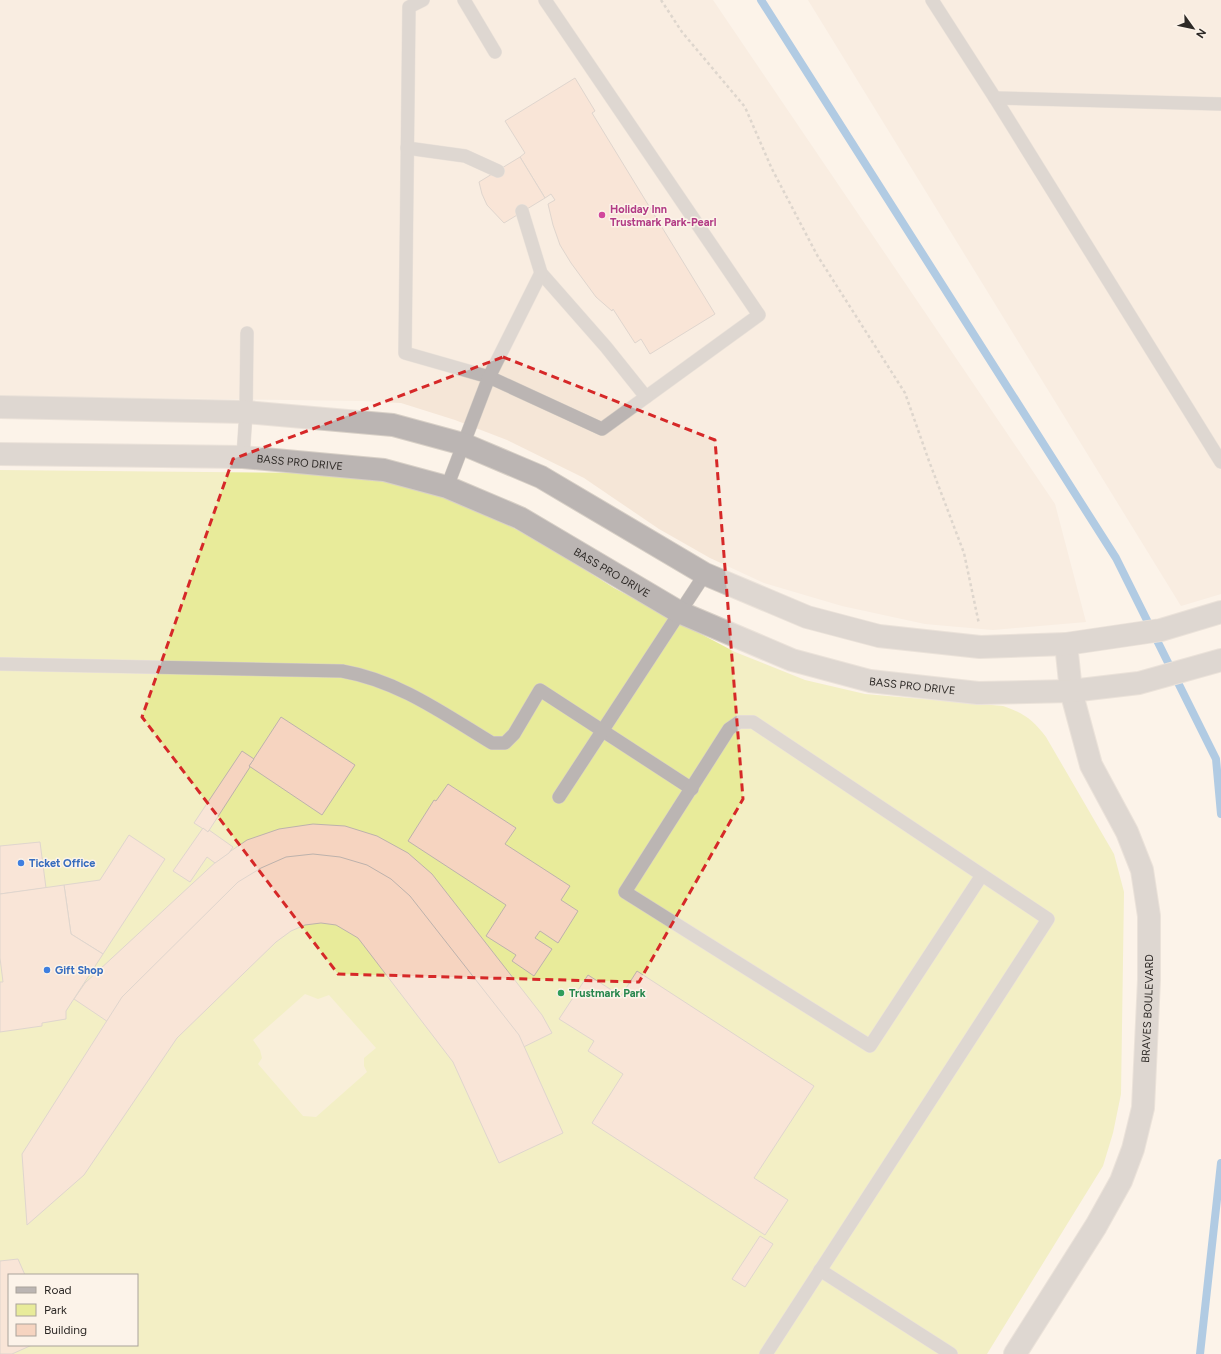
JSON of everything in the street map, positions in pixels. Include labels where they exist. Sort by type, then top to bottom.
[{"type":"street","points":[[0,407],[246,412],[393,425],[463,444],[541,477],[705,574],[807,617],[879,636],[984,647],[1066,644],[1111,639],[1161,630],[1221,612]]},
{"type":"street","name":"BASS PRO DRIVE","points":[[0,454],[243,457],[384,470],[447,487],[520,518],[679,612],[792,660],[870,681],[978,694],[1071,691],[1139,683],[1221,660]]},
{"type":"street","name":"BRAVES BOULEVARD","points":[[1015,1354],[1096,1226],[1121,1181],[1133,1150],[1143,1108],[1149,980],[1149,916],[1142,870],[1127,832],[1091,764],[1071,691],[1066,644]]},
{"type":"lane","points":[[423,0],[409,7],[405,353],[489,377],[602,429],[758,315],[545,0]]},
{"type":"lane","points":[[464,0],[494,52]]},
{"type":"lane","points":[[932,0],[995,98],[1221,462]]},
{"type":"lane","points":[[995,98],[1221,104]]},
{"type":"lane","points":[[407,148],[465,156],[498,170]]},
{"type":"lane","points":[[522,211],[541,273],[606,347],[646,398]]},
{"type":"lane","points":[[447,487],[489,377],[541,273]]},
{"type":"lane","points":[[243,457],[246,412],[247,333]]},
{"type":"lane","points":[[558,797],[705,574]]},
{"type":"lane","points":[[0,664],[342,671],[367,675],[415,696],[492,743],[505,743],[514,734],[540,690],[692,789]]},
{"type":"lane","points":[[766,1354],[1048,919],[753,722],[739,722],[729,729],[625,892],[870,1046],[982,875]]},
{"type":"lane","points":[[820,1270],[952,1354]]},
{"type":"path","points":[[661,0],[682,32],[745,107],[772,168],[817,255],[905,393],[964,553],[984,647]]},
{"type":"highlighted area","points":[[503,357],[715,440],[743,799],[639,982],[338,974],[142,717],[233,459]]},
{"type":"shaded area","points":[[0,0],[713,0],[1055,504],[1086,622],[993,630],[925,624],[842,606],[764,583],[710,558],[659,529],[584,478],[507,440],[455,420],[401,403],[362,401],[0,396]]},
{"type":"shaded area","points":[[808,0],[1221,0],[1221,594],[1181,606]]},
{"type":"green space","name":"Trustmark Park","points":[[0,470],[318,473],[391,482],[470,506],[541,542],[614,588],[735,652],[805,680],[865,694],[1003,706],[1017,711],[1037,726],[1046,737],[1114,854],[1124,892],[1121,1094],[1113,1133],[1103,1166],[987,1354],[0,1354]]},
{"type":"sand","points":[[305,994],[318,999],[329,995],[376,1048],[364,1058],[364,1066],[367,1072],[316,1117],[303,1116],[258,1064],[262,1058],[260,1050],[253,1040]]},
{"type":"building","name":"Holiday Inn Trustmark Park-Pearl","points":[[575,78],[595,111],[592,113],[715,314],[650,354],[641,339],[635,343],[613,309],[612,311],[596,297],[571,263],[560,245],[553,225],[548,204],[555,200],[551,194],[545,198],[520,157],[525,153],[505,121]]},
{"type":"building","points":[[520,157],[545,198],[504,223],[487,205],[479,182]]},
{"type":"building","points":[[281,717],[355,765],[322,815],[249,766]]},
{"type":"building","points":[[242,751],[254,759],[208,832],[194,823]]},
{"type":"building","points":[[448,784],[516,828],[505,844],[570,886],[561,900],[578,911],[558,943],[540,931],[535,938],[552,949],[534,976],[512,961],[516,955],[486,936],[506,905],[408,841],[434,800],[436,801]]},
{"type":"building","points":[[313,824],[345,826],[377,836],[408,853],[432,874],[542,1015],[552,1033],[491,1063],[479,1038],[383,922],[369,909],[350,899],[333,894],[313,893],[293,895],[275,901],[259,912],[140,1027],[132,1038],[74,999],[85,983],[219,859],[247,840],[279,829]]},
{"type":"building","points":[[203,828],[208,832],[209,830],[233,847],[229,853],[215,863],[207,857],[190,882],[173,871]]},
{"type":"building","points":[[129,835],[165,859],[103,954],[71,934],[64,885],[100,880]]},
{"type":"building","name":"Ticket Office","points":[[40,842],[46,888],[0,894],[0,846]]},
{"type":"building","points":[[313,854],[340,857],[367,865],[391,879],[410,896],[519,1035],[563,1133],[499,1163],[453,1062],[358,938],[336,925],[321,923],[305,925],[291,931],[276,942],[177,1038],[84,1175],[27,1225],[22,1154],[122,997],[238,882],[261,868],[286,857]]},
{"type":"building","name":"Gift Shop","points":[[64,885],[71,934],[103,954],[66,1011],[66,1019],[42,1023],[42,1026],[0,1032],[0,982],[3,982],[0,958],[0,894]]},
{"type":"building","points":[[637,971],[814,1086],[754,1178],[788,1200],[765,1235],[592,1123],[623,1074],[588,1051],[594,1041],[559,1019],[588,975],[621,996]]},
{"type":"building","points":[[760,1236],[773,1244],[745,1287],[732,1279]]},
{"type":"building","points":[[18,1259],[25,1274],[8,1274],[8,1346],[30,1346],[12,1354],[0,1354],[0,1261]]},
{"type":"waterway","points":[[761,0],[1116,558],[1216,759],[1221,814]]},
{"type":"waterway","points":[[1200,1354],[1221,1163]]},
{"type":"place","name":"Holiday Inn Trustmark Park-Pearl","points":[[602,215]]},
{"type":"place","name":"Ticket Office","points":[[21,863]]},
{"type":"place","name":"Gift Shop","points":[[47,970]]},
{"type":"place","name":"Trustmark Park","points":[[561,993]]}]
